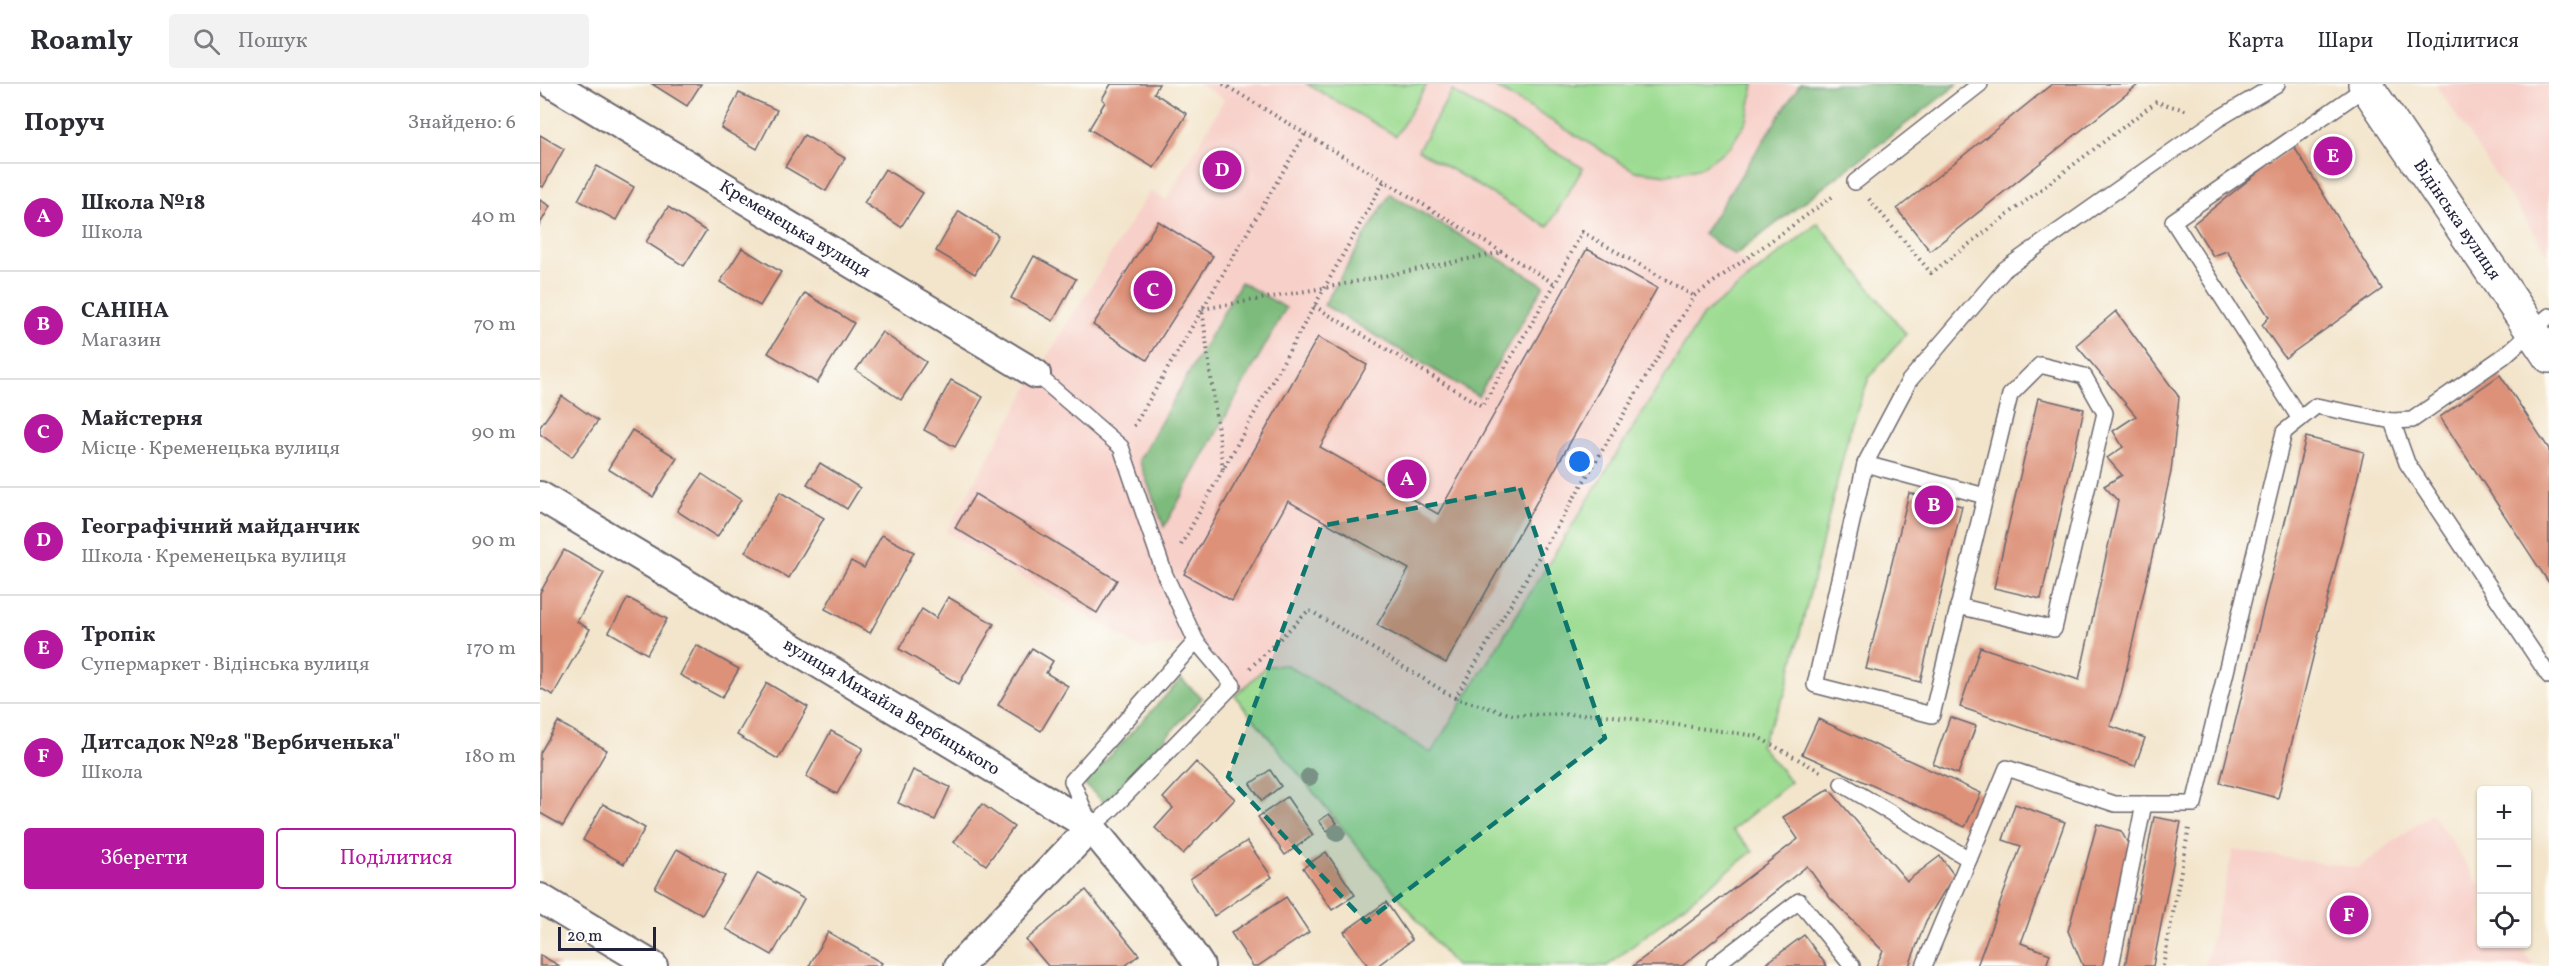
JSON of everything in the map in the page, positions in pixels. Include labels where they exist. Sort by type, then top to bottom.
[{"type":"main road","name":"Відінська вулиця","points":[[2365,85],[2544,335]]},
{"type":"street","name":"Кременецька вулиця","points":[[554,84],[1036,374]]},
{"type":"street","name":"вулиця Михайла Вербицького","points":[[540,496],[1091,827],[1178,933],[1200,966]]},
{"type":"street","points":[[959,966],[1091,827]]},
{"type":"street","points":[[540,898],[653,966]]},
{"type":"lane","points":[[1855,182],[1980,84]]},
{"type":"lane","points":[[1958,606],[2054,629],[2105,413],[2084,376],[2040,365],[2010,395],[1958,606],[1932,715],[1815,685],[1865,464],[1909,381],[2005,268],[2218,119],[2277,84]]},
{"type":"lane","points":[[2300,419],[2173,221],[2365,85]]},
{"type":"lane","points":[[1924,966],[2007,768],[2115,804],[2194,804],[2284,432],[2316,406],[2392,422],[2412,420],[2504,356],[2544,335]]},
{"type":"lane","points":[[1036,374],[1122,447],[1165,575],[1196,641],[1233,685],[1111,810],[1091,827],[1072,781],[1196,641]]},
{"type":"lane","points":[[2392,422],[2407,463],[2549,676]]},
{"type":"lane","points":[[1865,464],[1985,496]]},
{"type":"lane","points":[[1842,784],[1969,859]]},
{"type":"lane","points":[[2111,966],[2144,804]]},
{"type":"lane","points":[[1714,966],[1799,901],[1852,966]]},
{"type":"path","points":[[1223,84],[1555,284]]},
{"type":"path","points":[[1455,698],[1694,296],[1855,182],[1931,273],[2156,102],[2218,119]]},
{"type":"path","points":[[1122,447],[1305,134]]},
{"type":"path","points":[[1165,575],[1384,181]]},
{"type":"path","points":[[1314,306],[1482,406],[1555,284],[1582,232],[1694,296]]},
{"type":"path","points":[[1202,309],[1324,288],[1503,252]]},
{"type":"path","points":[[1202,309],[1224,469]]},
{"type":"path","points":[[1233,685],[1309,610],[1455,698],[1513,715],[1599,714],[1756,736],[1842,784]]},
{"type":"path","points":[[2163,966],[2194,804]]},
{"type":"highlighted area","points":[[1520,488],[1605,738],[1366,922],[1228,777],[1321,526]]},
{"type":"shaded area","points":[[1198,84],[1800,84],[1704,234],[1758,270],[1818,223],[1906,334],[1869,378],[1851,425],[1785,694],[1760,745],[1791,782],[1732,830],[1753,851],[1607,966],[1455,966],[1192,643],[1143,649],[946,532],[1036,374],[1150,191],[1166,200],[1220,107],[1224,99]]},
{"type":"shaded area","points":[[2435,84],[2549,84],[2549,255]]},
{"type":"shaded area","points":[[2432,813],[2477,881],[2477,948],[2522,948],[2534,966],[2205,966],[2233,850],[2358,868]]},
{"type":"green space","points":[[1307,84],[1427,84],[1396,136]]},
{"type":"green space","points":[[1490,84],[1754,84],[1747,120],[1730,147],[1702,167],[1668,175],[1635,171]]},
{"type":"green space","points":[[1800,84],[1958,84],[1735,255],[1703,234]]},
{"type":"green space","points":[[1452,91],[1583,168],[1548,227],[1418,150]]},
{"type":"green space","points":[[1390,194],[1544,285],[1478,396],[1324,305]]},
{"type":"green space","points":[[1818,223],[1906,334],[1869,378],[1851,425],[1785,694],[1760,745],[1791,782],[1732,830],[1753,851],[1607,966],[1455,966],[1235,696],[1267,666],[1287,665],[1431,753],[1703,315]]},
{"type":"green space","points":[[1241,282],[1286,308],[1164,527],[1139,460]]},
{"type":"green space","points":[[1181,679],[1202,698],[1105,803],[1084,784]]},
{"type":"building","points":[[652,84],[701,84],[687,106]]},
{"type":"building","points":[[1111,84],[1159,84],[1154,93],[1187,114],[1154,168],[1089,129],[1105,102],[1102,99]]},
{"type":"building","points":[[2052,84],[2139,84],[1930,251],[1897,209]]},
{"type":"building","points":[[739,93],[777,110],[757,149],[721,128]]},
{"type":"building","points":[[540,135],[564,149],[543,187],[540,186]]},
{"type":"building","points":[[804,135],[845,158],[826,191],[785,167]]},
{"type":"building","points":[[2293,145],[2382,289],[2285,358],[2262,325],[2269,317],[2227,251],[2213,256],[2193,224]]},
{"type":"building","points":[[597,166],[634,187],[616,220],[578,200]]},
{"type":"building","points":[[885,169],[923,193],[901,227],[864,203]]},
{"type":"building","points":[[540,200],[550,206],[540,224]]},
{"type":"building","points":[[668,207],[706,231],[684,266],[646,242]]},
{"type":"building","points":[[959,211],[998,235],[975,274],[936,251]]},
{"type":"building","points":[[1158,221],[1213,256],[1147,360],[1093,325]]},
{"type":"building","points":[[742,248],[781,272],[760,306],[720,282]]},
{"type":"building","points":[[1587,249],[1657,288],[1446,663],[1377,625],[1409,569],[1288,501],[1232,601],[1184,574],[1318,337],[1367,365],[1320,447],[1438,514]]},
{"type":"building","points":[[1034,256],[1076,279],[1053,321],[1011,298]]},
{"type":"building","points":[[805,293],[854,323],[817,383],[768,353]]},
{"type":"building","points":[[2116,311],[2179,397],[2171,472],[2121,694],[2110,726],[2145,738],[2135,766],[1960,707],[1980,647],[2079,680],[2118,501],[2104,486],[2122,475],[2107,458],[2123,447],[2113,431],[2136,416],[2076,345]]},
{"type":"building","points":[[882,332],[926,362],[901,400],[856,370]]},
{"type":"building","points":[[2500,375],[2549,449],[2549,583],[2440,417]]},
{"type":"building","points":[[951,380],[983,397],[955,447],[924,430]]},
{"type":"building","points":[[562,396],[598,421],[572,457],[540,434],[540,427]]},
{"type":"building","points":[[2038,398],[2084,409],[2041,599],[1994,588]]},
{"type":"building","points":[[632,430],[677,458],[653,497],[608,469]]},
{"type":"building","points":[[2306,437],[2364,452],[2278,798],[2220,783]]},
{"type":"building","points":[[820,463],[860,488],[847,509],[807,484]]},
{"type":"building","points":[[702,474],[741,500],[717,537],[677,511]]},
{"type":"building","points":[[780,492],[824,518],[789,578],[745,552]]},
{"type":"building","points":[[1909,493],[1962,506],[1920,682],[1866,669]]},
{"type":"building","points":[[975,494],[1117,580],[1097,613],[955,528]]},
{"type":"building","points":[[882,535],[914,552],[870,633],[825,609],[851,561],[864,568]]},
{"type":"building","points":[[564,550],[604,573],[577,622],[590,629],[553,695],[540,688],[540,593]]},
{"type":"building","points":[[948,597],[994,624],[959,684],[899,649],[922,609],[936,618]]},
{"type":"building","points":[[628,598],[667,619],[647,654],[609,632]]},
{"type":"building","points":[[696,645],[739,669],[722,698],[680,675]]},
{"type":"building","points":[[1032,648],[1053,661],[1046,673],[1068,686],[1041,731],[998,705]]},
{"type":"building","points":[[767,683],[808,707],[778,759],[737,735]]},
{"type":"building","points":[[1950,717],[1976,726],[1958,774],[1933,764]]},
{"type":"building","points":[[1818,719],[1981,793],[1965,827],[1802,754]]},
{"type":"building","points":[[558,722],[607,750],[563,826],[540,813],[540,753]]},
{"type":"building","points":[[831,731],[863,748],[837,794],[806,777]]},
{"type":"building","points":[[1196,762],[1235,799],[1183,854],[1155,828],[1173,808],[1163,798]]},
{"type":"building","points":[[913,770],[950,787],[935,820],[898,803]]},
{"type":"building","points":[[1270,770],[1281,786],[1262,801],[1250,784]]},
{"type":"building","points":[[1829,789],[1907,881],[1940,856],[1954,875],[1926,921],[1909,966],[1876,966],[1883,951],[1830,898],[1807,866],[1682,966],[1633,966],[1798,839],[1783,817]]},
{"type":"building","points":[[1287,797],[1313,835],[1285,855],[1258,817]]},
{"type":"building","points":[[603,804],[645,828],[624,864],[583,840]]},
{"type":"building","points":[[982,804],[1014,827],[986,865],[954,842]]},
{"type":"building","points":[[2015,804],[2065,822],[2021,943],[2050,954],[2046,966],[1977,966],[2021,846],[2003,840]]},
{"type":"building","points":[[1329,814],[1337,823],[1327,831],[1319,821]]},
{"type":"building","points":[[2154,817],[2181,822],[2153,966],[2125,966]]},
{"type":"building","points":[[2097,824],[2121,831],[2131,849],[2106,966],[2083,966],[2068,931]]},
{"type":"building","points":[[1247,841],[1272,877],[1214,916],[1190,879]]},
{"type":"building","points":[[677,849],[725,876],[702,915],[655,888]]},
{"type":"building","points":[[1326,852],[1355,895],[1332,910],[1303,868]]},
{"type":"building","points":[[758,873],[804,899],[772,955],[726,929]]},
{"type":"building","points":[[1086,890],[1139,955],[1125,966],[1048,966],[1026,940]]},
{"type":"building","points":[[1286,897],[1309,932],[1258,966],[1253,966],[1231,933]]},
{"type":"building","points":[[1386,902],[1412,940],[1377,966],[1368,966],[1344,932]]},
{"type":"building","points":[[828,932],[882,963],[880,966],[809,966]]},
{"type":"building","points":[[1804,935],[1827,966],[1763,966]]},
{"type":"building","points":[[540,955],[560,966],[540,966]]},
{"type":"place","name":"Тропік","points":[[2333,156]]},
{"type":"place","name":"Географічний майданчик","points":[[1222,170]]},
{"type":"place","name":"Майстерня","points":[[1153,290]]},
{"type":"place","name":"Школа №18","points":[[1407,479]]},
{"type":"place","name":"САНІНА","points":[[1934,505]]},
{"type":"place","name":"Дитсадок №28 \"Вербиченька\"","points":[[2349,915]]}]
